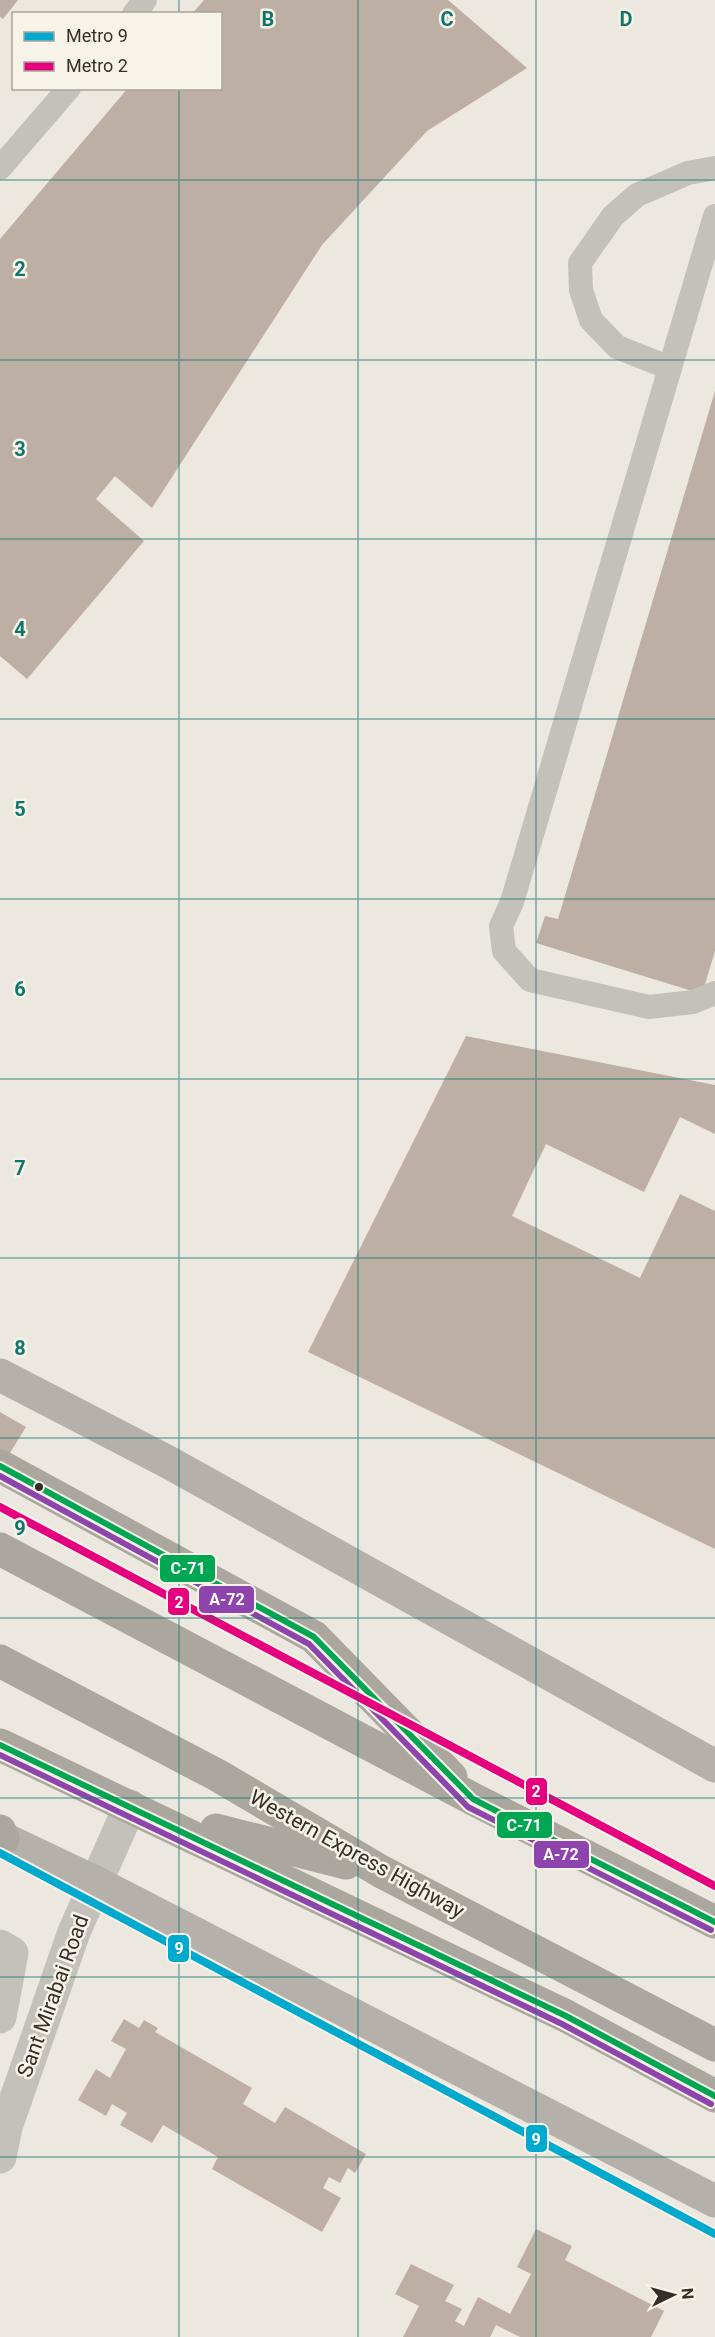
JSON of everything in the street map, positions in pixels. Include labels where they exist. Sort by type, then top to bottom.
[{"type":"highway","points":[[0,1466],[314,1637],[473,1799]]},
{"type":"highway","points":[[0,1549],[473,1799],[715,1922]]},
{"type":"highway","name":"Western Express Highway","points":[[0,1660],[217,1775],[382,1872],[715,2045]]},
{"type":"highway","points":[[0,1745],[566,2016],[715,2096]]},
{"type":"highway","points":[[130,1806],[382,1872]]},
{"type":"street","points":[[0,1375],[168,1462],[715,1766]]},
{"type":"street","name":"Sant Mirabai Road","points":[[0,2157],[6,2127],[74,1932],[130,1806]]},
{"type":"street","points":[[1,1836],[97,1883],[715,2202]]},
{"type":"street","points":[[0,2017],[6,1950],[60,1972]]},
{"type":"lane","points":[[136,12],[145,0]]},
{"type":"lane","points":[[0,168],[67,90]]},
{"type":"lane","points":[[670,368],[617,347],[591,320],[581,290],[580,263],[613,216],[637,195],[688,173],[715,168]]},
{"type":"lane","points":[[715,216],[515,891],[501,926],[504,951],[530,980],[649,1007],[693,1002],[715,993]]},
{"type":"building","points":[[0,0],[18,0],[3,19],[0,17]]},
{"type":"building","points":[[204,0],[448,0],[527,68],[427,131],[322,245],[152,508],[115,476],[96,499],[144,541],[27,679],[0,656],[0,239],[126,90],[222,90],[222,12],[194,12]]},
{"type":"building","points":[[715,391],[715,951],[702,994],[536,943],[545,916],[558,919]]},
{"type":"building","points":[[466,1036],[715,1085],[715,1134],[680,1117],[644,1192],[546,1144],[512,1216],[640,1278],[680,1194],[715,1211],[715,1549],[308,1352]]},
{"type":"building","points":[[0,1412],[26,1427],[0,1469]]},
{"type":"building","points":[[124,2019],[139,2028],[144,2020],[158,2028],[155,2032],[252,2088],[243,2104],[275,2123],[285,2107],[366,2154],[355,2173],[348,2168],[340,2183],[329,2177],[323,2188],[341,2198],[322,2232],[212,2169],[218,2157],[163,2125],[152,2143],[120,2125],[127,2113],[112,2104],[106,2116],[78,2100],[96,2069],[110,2078],[126,2049],[111,2041]]},
{"type":"building","points":[[536,2229],[572,2246],[565,2260],[664,2311],[651,2337],[520,2337],[496,2325],[490,2337],[403,2337],[419,2306],[395,2294],[411,2264],[454,2285],[445,2301],[462,2309],[455,2321],[464,2326],[478,2297],[510,2314],[531,2274],[517,2267]]},
{"type":"metro line","name":"2","points":[[0,1507],[715,1886]]},
{"type":"metro line","name":"9","points":[[0,1853],[715,2234]]},
{"type":"transit line","name":"C-71","points":[[0,1466],[314,1637],[473,1799],[715,1922]]},
{"type":"transit line","name":"A-72","points":[[0,1476],[309,1644],[468,1807],[711,1930]]},
{"type":"transit line","name":"C-71","points":[[0,1745],[566,2016],[715,2096]]},
{"type":"transit line","name":"A-72","points":[[0,1755],[562,2024],[711,2104]]}]
